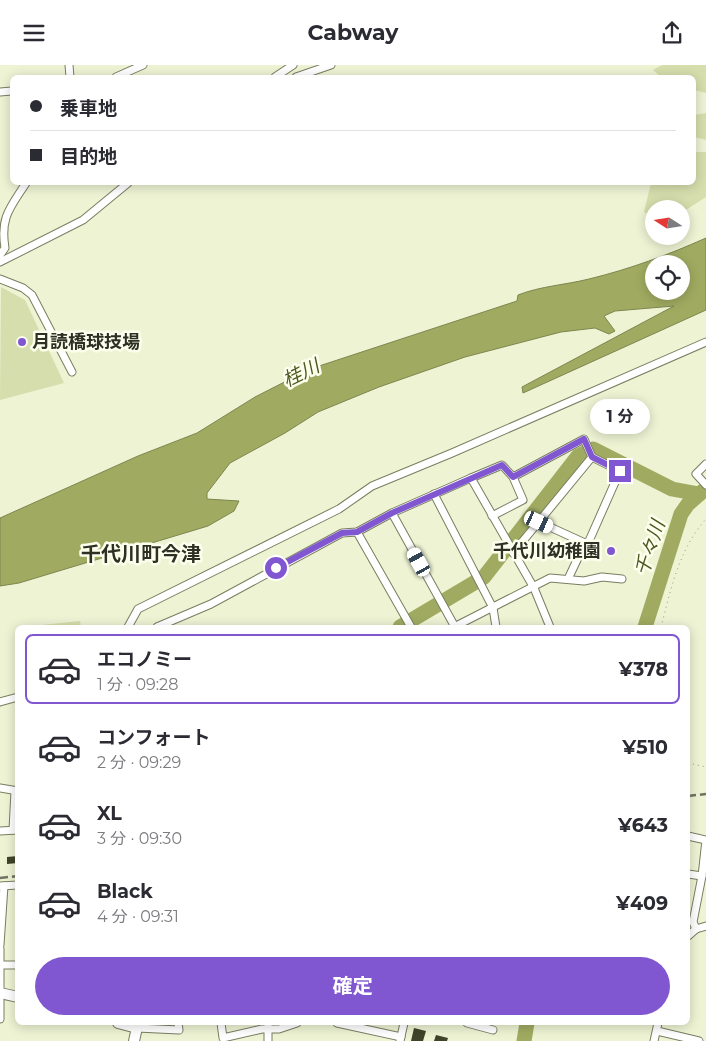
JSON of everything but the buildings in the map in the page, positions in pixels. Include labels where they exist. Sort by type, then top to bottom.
[{"type":"street","points":[[120,75],[142,65]]},
{"type":"street","points":[[278,75],[293,65]]},
{"type":"street","points":[[302,75],[331,65]]},
{"type":"street","points":[[0,255],[5,248],[2,239],[2,229],[6,215],[25,185]]},
{"type":"street","points":[[0,262],[83,220],[126,185]]},
{"type":"street","points":[[0,279],[23,288],[32,295],[72,372]]},
{"type":"street","points":[[129,625],[138,609],[339,509],[372,486],[706,342]]},
{"type":"street","points":[[513,477],[584,439],[592,457],[620,471],[590,541],[585,543],[568,579]]},
{"type":"street","points":[[513,553],[592,457]]},
{"type":"street","points":[[706,464],[696,474],[706,485]]},
{"type":"street","points":[[162,625],[210,604],[342,533],[357,532],[392,513],[502,465],[513,477],[523,500],[492,516]]},
{"type":"street","points":[[471,478],[534,588],[549,625]]},
{"type":"street","points":[[434,494],[494,608],[496,625]]},
{"type":"street","points":[[392,513],[454,625]]},
{"type":"street","points":[[539,522],[585,543]]},
{"type":"street","points":[[357,532],[410,625]]},
{"type":"street","points":[[459,625],[534,588],[550,578],[584,581],[602,577],[622,579]]},
{"type":"street","points":[[0,702],[15,698]]},
{"type":"street","points":[[0,788],[15,791]]},
{"type":"street","points":[[0,831],[15,830]]},
{"type":"street","points":[[690,836],[706,840],[702,876],[692,924],[706,926]]},
{"type":"street","points":[[690,874],[702,876]]},
{"type":"street","points":[[0,945],[2,886],[15,885]]},
{"type":"street","points":[[0,949],[2,965],[0,1019]]},
{"type":"street","points":[[2,965],[15,965]]},
{"type":"street","points":[[1,993],[15,996]]},
{"type":"street","points":[[134,1041],[138,1025],[179,1030],[178,1025]]},
{"type":"street","points":[[221,1025],[223,1038],[268,1026],[279,1029],[291,1025]]},
{"type":"street","points":[[345,1025],[401,1039],[404,1025]]},
{"type":"street","points":[[474,1025],[493,1030]]},
{"type":"street","points":[[654,1041],[658,1025]]},
{"type":"street","points":[[268,1026],[268,1041]]},
{"type":"street","points":[[657,1031],[696,1041]]},
{"type":"path","points":[[661,625],[670,590],[686,545],[706,519]]},
{"type":"path","points":[[690,763],[706,767]]},
{"type":"shaded area","points":[[662,65],[706,65],[706,93],[696,90],[696,75],[659,75],[653,70]]},
{"type":"shaded area","points":[[706,113],[706,140],[696,138],[696,115]]},
{"type":"shaded area","points":[[696,152],[706,152],[706,197],[690,207],[690,200],[647,200],[651,185],[696,185]]},
{"type":"shaded area","points":[[706,238],[706,310],[523,393],[522,387],[674,306],[615,311],[604,316],[615,331],[609,334],[595,328],[561,332],[465,357],[379,387],[318,412],[285,433],[230,463],[207,493],[207,499],[239,501],[234,511],[208,526],[19,583],[0,586],[0,518],[138,456],[197,433],[255,397],[310,369],[517,301],[518,295],[527,292],[589,279],[645,262],[645,300],[690,300],[690,255],[664,255]]},
{"type":"shaded area","name":"月読橋球技場","points":[[1,287],[25,300],[64,383],[0,400]]},
{"type":"shaded area","points":[[80,621],[81,625],[41,625]]},
{"type":"waterway","points":[[403,625],[484,577],[578,456],[593,449],[672,489],[699,494]]},
{"type":"waterway","name":"千々川","points":[[646,625],[681,514],[688,504],[703,491]]},
{"type":"waterway","name":"千々川","points":[[524,1041],[527,1025]]},
{"type":"railway","points":[[690,796],[706,794]]},
{"type":"railway","points":[[0,878],[15,876]]},
{"type":"place","name":"月読橋球技場","points":[[22,342]]},
{"type":"place","name":"千代川幼稚園","points":[[611,551]]},
{"type":"district","name":"千代川町今津","points":[[141,554]]},
{"type":"route","points":[[276,568],[342,533],[357,532],[392,513],[502,465],[513,477],[584,439],[592,457],[620,471]]},
{"type":"water label","name":"桂川","points":[[301,373]]}]
